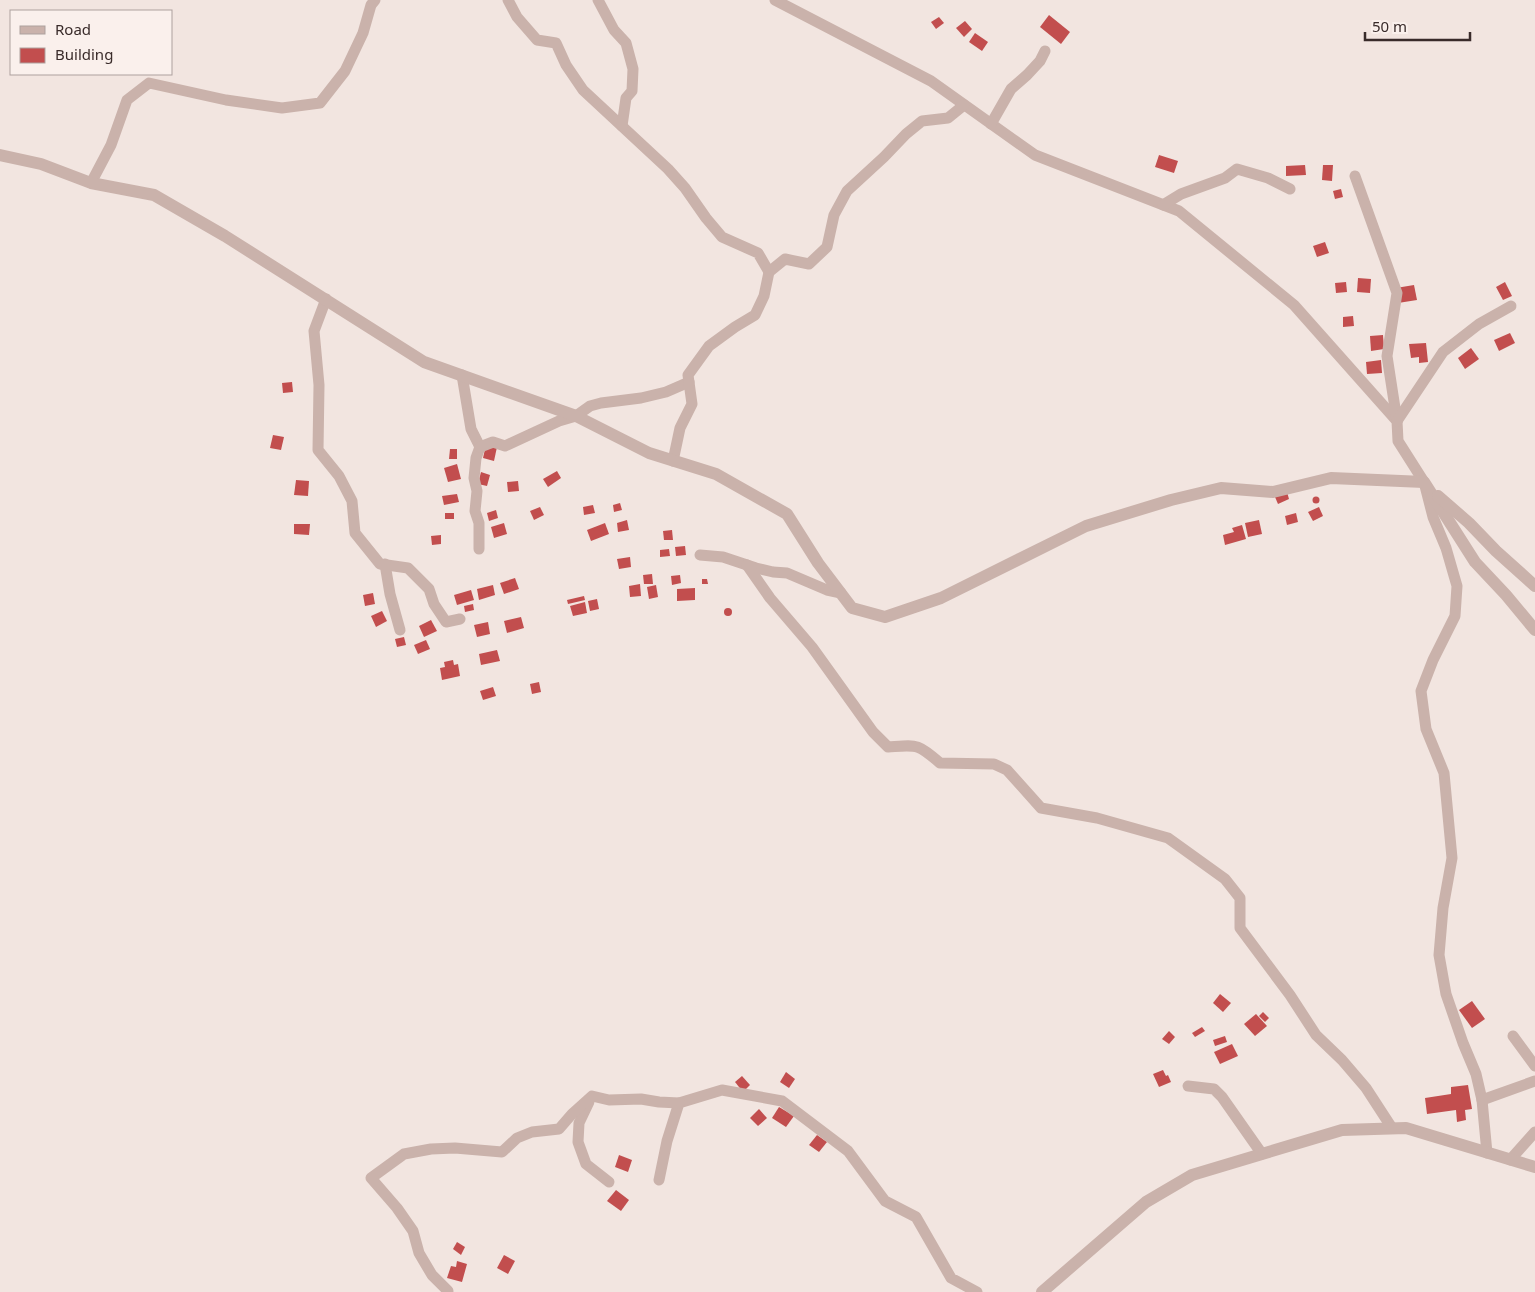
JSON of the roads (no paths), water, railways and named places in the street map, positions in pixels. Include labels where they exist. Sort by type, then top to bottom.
[{"type":"street","points":[[91,184],[111,145],[128,100],[149,83],[226,100],[282,108],[320,103],[345,71],[363,33],[371,5],[375,0]]},
{"type":"street","points":[[508,0],[517,17],[537,40],[556,43],[566,65],[583,90],[668,169],[722,237],[758,254],[769,272]]},
{"type":"street","points":[[598,0],[614,30],[626,44],[633,69],[632,91],[626,98],[622,126]]},
{"type":"street","points":[[775,0],[931,81],[1035,155],[1179,211],[1294,305],[1397,421]]},
{"type":"street","points":[[991,124],[1011,89],[1040,61],[1045,51]]},
{"type":"street","points":[[674,461],[680,428],[692,404],[688,375],[709,346],[736,326],[755,316],[764,296],[769,272],[785,259],[809,264],[827,247],[834,216],[847,191],[922,121],[948,118],[964,104]]},
{"type":"street","points":[[0,155],[41,164],[91,184],[154,195],[225,236],[424,362],[576,416],[649,453],[716,474],[787,514],[818,563],[852,608],[885,617],[940,598],[1086,526],[1171,500],[1221,488],[1273,492],[1331,478],[1424,482],[1535,586]]},
{"type":"street","points":[[1163,205],[1182,194],[1225,178],[1237,169],[1268,178],[1290,189]]},
{"type":"street","points":[[1355,176],[1396,293],[1387,356],[1397,421],[1398,442],[1475,562],[1535,630]]},
{"type":"street","points":[[326,299],[314,331],[319,385],[318,450],[339,476],[352,501],[355,533],[380,564],[408,568],[429,589],[434,604],[446,622],[460,619]]},
{"type":"street","points":[[1397,421],[1443,352],[1479,324],[1511,306]]},
{"type":"street","points":[[462,375],[471,429],[480,447],[476,458],[474,478],[477,491],[476,511],[479,549]]},
{"type":"street","points":[[480,447],[493,442],[505,446],[559,421],[576,416],[590,406],[666,392],[689,382]]},
{"type":"street","points":[[1424,482],[1433,517],[1446,548],[1457,586],[1455,616],[1433,660],[1421,691],[1426,730],[1444,774],[1452,858],[1442,908],[1439,955],[1446,994],[1476,1074],[1482,1100],[1487,1152]]},
{"type":"street","points":[[700,555],[723,557],[773,572],[787,573],[827,590],[841,593]]},
{"type":"street","points":[[385,564],[390,594],[400,630]]},
{"type":"street","points":[[747,565],[770,598],[812,647],[873,732],[888,747],[910,745],[922,747],[940,763],[994,764],[1007,770],[1042,808],[1097,818],[1168,838],[1225,879],[1240,898],[1240,928],[1290,995],[1316,1035],[1342,1060],[1366,1088],[1392,1128]]},
{"type":"street","points":[[1513,1036],[1535,1066]]},
{"type":"street","points":[[1482,1100],[1535,1081]]},
{"type":"street","points":[[1188,1086],[1214,1089],[1222,1097],[1262,1154]]},
{"type":"street","points":[[592,1096],[609,1100],[641,1099],[679,1103],[722,1090],[782,1101],[848,1151],[885,1201],[916,1217],[951,1278],[977,1292]]},
{"type":"street","points":[[592,1096],[579,1123],[578,1142],[586,1164],[609,1182]]},
{"type":"street","points":[[448,1291],[432,1275],[419,1253],[413,1231],[398,1208],[370,1178],[404,1154],[431,1149],[455,1148],[502,1152],[517,1138],[532,1132],[560,1129],[572,1114],[592,1096]]},
{"type":"street","points":[[659,1180],[667,1141],[679,1103]]},
{"type":"street","points":[[1042,1292],[1146,1202],[1192,1174],[1342,1130],[1406,1128],[1535,1167]]},
{"type":"street","points":[[1510,1160],[1535,1132]]}]
